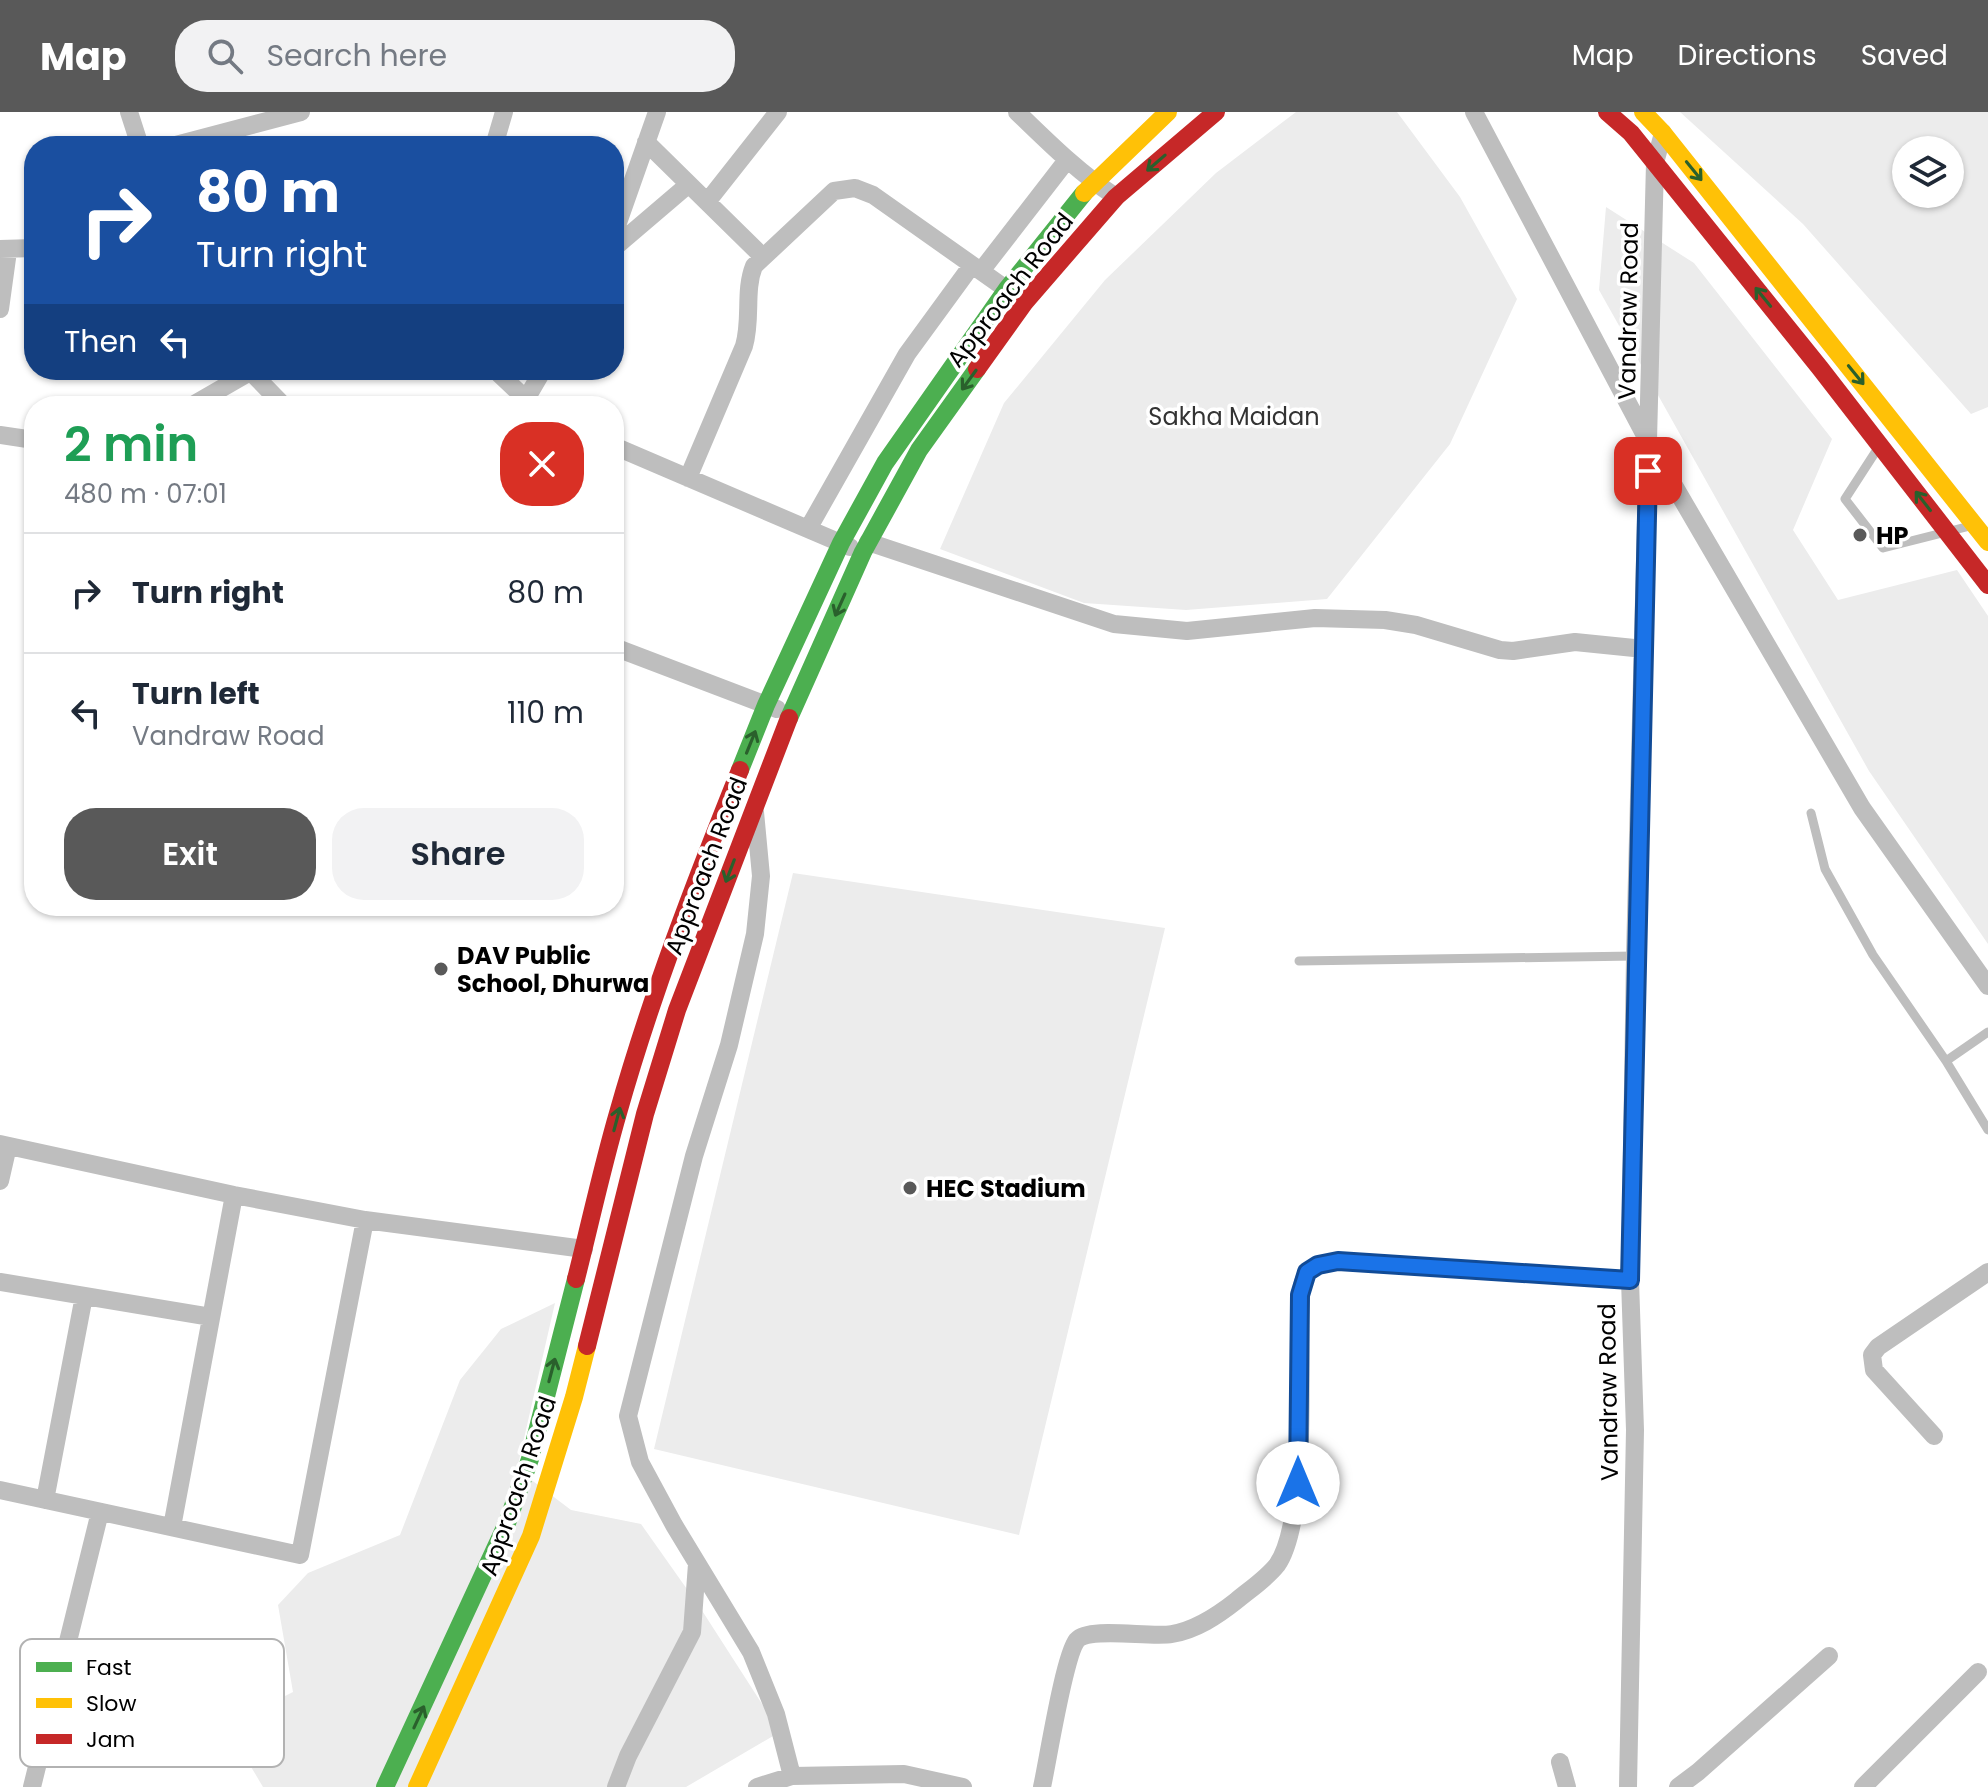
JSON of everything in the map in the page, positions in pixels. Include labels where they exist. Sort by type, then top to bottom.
[{"type":"street","points":[[129,112],[137,136]]},
{"type":"street","points":[[210,136],[301,112]]},
{"type":"street","points":[[497,136],[504,112]]},
{"type":"street","points":[[624,205],[657,112]]},
{"type":"street","points":[[707,202],[778,112]]},
{"type":"street","points":[[1017,112],[1067,160],[1116,197]]},
{"type":"street","name":"Approach Road","points":[[385,1787],[507,1523],[530,1459],[618,1113],[659,984],[700,870],[766,705],[841,543],[885,463],[1007,289],[1093,182],[1168,112]]},
{"type":"street","name":"Approach Road","points":[[417,1787],[513,1580],[540,1511],[574,1397],[641,1129],[672,1025],[791,714],[865,547],[919,450],[1025,302],[1116,197],[1216,112]]},
{"type":"street","points":[[1474,112],[1648,441],[1862,808],[1988,986]]},
{"type":"street","points":[[1607,112],[1631,133],[1988,585]]},
{"type":"street","points":[[1643,112],[1663,133],[1988,542]]},
{"type":"street","name":"Vandraw Road","points":[[1628,1787],[1635,1430],[1630,1280],[1635,956],[1655,163],[1663,133]]},
{"type":"street","points":[[646,142],[762,256]]},
{"type":"street","points":[[808,529],[907,354],[1067,160]]},
{"type":"street","points":[[624,239],[689,184]]},
{"type":"street","points":[[688,478],[744,346],[750,276],[762,256],[828,196],[847,188],[873,195],[1025,302]]},
{"type":"street","points":[[0,309],[4,250],[24,249]]},
{"type":"street","points":[[208,396],[236,380]]},
{"type":"street","points":[[259,380],[275,396]]},
{"type":"street","points":[[505,380],[521,396]]},
{"type":"street","points":[[0,435],[24,439]]},
{"type":"street","points":[[624,450],[841,543],[865,547],[1102,621],[1187,631],[1315,618],[1373,619],[1416,625],[1500,650],[1575,642],[1644,649]]},
{"type":"street","points":[[624,651],[791,714]]},
{"type":"street","points":[[754,809],[761,876],[755,934],[729,1045],[694,1156],[628,1416],[640,1462],[751,1652],[776,1714],[792,1776]]},
{"type":"street","points":[[0,1181],[4,1145],[365,1220],[584,1249]]},
{"type":"street","points":[[172,1527],[234,1195]]},
{"type":"street","points":[[0,1490],[300,1555],[365,1220]]},
{"type":"street","points":[[1042,1787],[1068,1663],[1076,1642],[1082,1636],[1151,1637],[1190,1630],[1218,1615],[1253,1587],[1276,1566],[1287,1545],[1298,1483],[1300,1295],[1307,1272],[1318,1265],[1338,1261],[1630,1280]]},
{"type":"street","points":[[1934,1436],[1874,1370],[1872,1355],[1878,1347],[1988,1272]]},
{"type":"street","points":[[0,1282],[211,1317]]},
{"type":"street","points":[[45,1500],[84,1296]]},
{"type":"street","points":[[69,1639],[100,1512]]},
{"type":"street","points":[[616,1787],[628,1756],[692,1632],[697,1564]]},
{"type":"street","points":[[1678,1787],[1829,1656]]},
{"type":"street","points":[[1863,1787],[1978,1672]]},
{"type":"street","points":[[1560,1762],[1567,1787]]},
{"type":"street","points":[[32,1787],[37,1767]]},
{"type":"street","points":[[757,1787],[792,1776],[904,1774],[963,1787]]},
{"type":"lane","points":[[1879,445],[1845,499],[1883,548],[1974,525]]},
{"type":"lane","points":[[1811,813],[1825,869],[1873,955],[1946,1061],[1988,1130]]},
{"type":"lane","points":[[1299,961],[1635,956]]},
{"type":"lane","points":[[1946,1061],[1988,1032]]},
{"type":"green space","name":"Sakha Maidan","points":[[1296,112],[1397,112],[1460,197],[1517,299],[1450,444],[1327,599],[1186,610],[1084,603],[940,549],[1004,403],[1105,280],[1216,173]]},
{"type":"green space","points":[[1680,112],[1988,112],[1988,407],[1971,414],[1803,224]]},
{"type":"green space","points":[[1606,207],[1694,263],[1832,439],[1793,530],[1838,600],[1957,570],[1988,616],[1988,944],[1869,771],[1599,290]]},
{"type":"green space","name":"HEC Stadium","points":[[793,873],[1165,928],[1019,1535],[654,1449]]},
{"type":"green space","points":[[555,1303],[517,1469],[571,1510],[641,1524],[701,1609],[780,1732],[686,1787],[263,1787],[251,1767],[284,1767],[284,1696],[293,1692],[278,1605],[308,1573],[400,1535],[460,1380],[501,1329]]},
{"type":"traffic: fast","points":[[740,770],[766,705],[841,543],[885,463],[1007,289],[1084,193]]},
{"type":"traffic: fast","points":[[789,718],[863,552],[919,450],[977,369]]},
{"type":"traffic: fast","points":[[385,1787],[507,1523],[530,1459],[576,1279]]},
{"type":"traffic: slow","points":[[1084,193],[1168,112]]},
{"type":"traffic: slow","points":[[1643,112],[1663,133],[1988,542]]},
{"type":"traffic: slow","points":[[417,1787],[531,1536],[587,1346]]},
{"type":"traffic: jam","points":[[977,369],[1025,302],[1116,197],[1216,112]]},
{"type":"traffic: jam","points":[[1607,112],[1631,133],[1820,368],[1988,585]]},
{"type":"traffic: jam","points":[[587,1346],[645,1114],[677,1010],[789,718]]},
{"type":"traffic: jam","points":[[576,1279],[631,1069],[690,897],[740,770]]},
{"type":"place","name":"HP","points":[[1860,535]]},
{"type":"place","name":"DAV Public School, Dhurwa","points":[[441,969]]},
{"type":"place","name":"HEC Stadium","points":[[910,1188]]},
{"type":"route","points":[[1298,1483],[1300,1295],[1307,1272],[1318,1265],[1338,1261],[1630,1280],[1648,471]]}]
